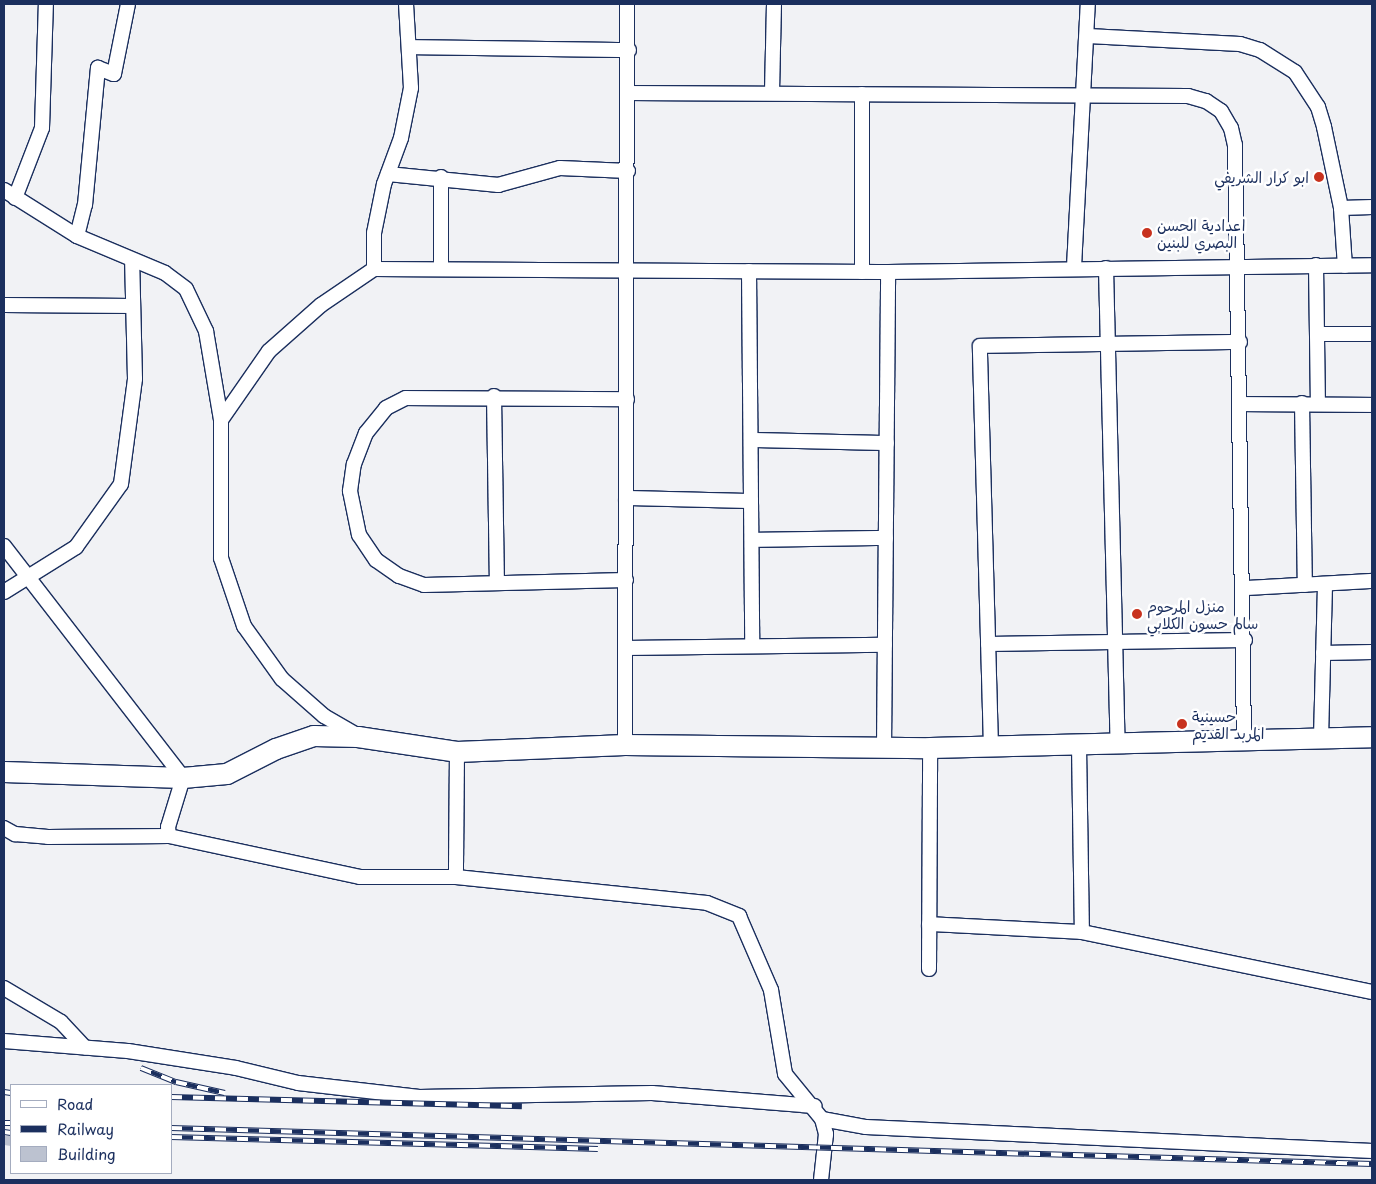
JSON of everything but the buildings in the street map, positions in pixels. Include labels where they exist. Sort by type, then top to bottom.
[{"type":"street","points":[[15,198],[43,119],[46,4]]},
{"type":"street","points":[[76,236],[85,205],[98,68],[114,74],[128,4]]},
{"type":"street","points":[[374,269],[374,233],[388,174],[401,138],[411,88],[406,4]]},
{"type":"street","points":[[625,745],[628,270],[627,93],[629,50],[627,4]]},
{"type":"street","points":[[772,92],[774,4]]},
{"type":"street","points":[[1074,267],[1088,36],[1088,4]]},
{"type":"street","points":[[1088,36],[1240,44],[1279,59],[1300,78],[1318,107],[1341,208],[1344,266]]},
{"type":"street","points":[[410,47],[629,50]]},
{"type":"street","points":[[627,93],[772,92],[1188,96],[1206,100],[1221,112],[1231,128],[1235,145],[1245,588],[1244,738]]},
{"type":"street","points":[[862,94],[862,272]]},
{"type":"street","points":[[388,174],[441,177],[498,184],[560,168],[628,172]]},
{"type":"street","points":[[441,177],[441,269]]},
{"type":"street","points":[[4,190],[76,236],[165,273],[186,289],[206,331],[221,420],[221,558],[244,626],[282,679],[324,716],[358,737]]},
{"type":"street","points":[[1341,208],[1372,207]]},
{"type":"street","points":[[4,592],[76,546],[121,484],[135,380],[132,260]]},
{"type":"street","points":[[1316,266],[1318,403]]},
{"type":"street","points":[[221,420],[269,352],[321,305],[374,269],[888,272],[1074,267],[1372,266]]},
{"type":"street","points":[[1106,268],[1106,342],[1117,642],[1118,744]]},
{"type":"street","points":[[750,271],[752,646]]},
{"type":"street","points":[[884,748],[888,272]]},
{"type":"street","points":[[4,306],[133,306]]},
{"type":"street","points":[[1317,334],[1372,334]]},
{"type":"street","points":[[991,747],[980,346],[1106,342],[1240,342]]},
{"type":"street","points":[[626,580],[424,585],[399,576],[376,560],[360,534],[350,491],[354,464],[366,434],[386,408],[406,398],[494,396],[627,399]]},
{"type":"street","points":[[494,396],[498,582]]},
{"type":"street","points":[[1302,403],[1305,585]]},
{"type":"street","points":[[1242,404],[1318,403],[1372,405]]},
{"type":"street","points":[[751,440],[887,443]]},
{"type":"street","points":[[626,498],[751,501]]},
{"type":"street","points":[[752,540],[886,538]]},
{"type":"street","points":[[4,546],[183,778]]},
{"type":"street","points":[[1245,588],[1372,581]]},
{"type":"street","points":[[1321,738],[1325,584]]},
{"type":"street","points":[[988,644],[1245,640]]},
{"type":"street","points":[[625,648],[885,645]]},
{"type":"street","points":[[1323,654],[1372,652]]},
{"type":"street","points":[[4,772],[183,778],[227,774],[276,749],[314,736],[358,737],[457,752],[625,745],[930,748],[1079,746],[1244,738],[1372,738]]},
{"type":"street","points":[[1079,746],[1082,932]]},
{"type":"street","points":[[929,969],[930,748]]},
{"type":"street","points":[[456,876],[457,752]]},
{"type":"street","points":[[169,836],[168,827],[183,778]]},
{"type":"street","points":[[4,828],[15,834],[48,837],[169,836],[360,877],[456,876],[707,902],[739,916],[771,990],[784,1074],[797,1092],[814,1106],[822,1119],[826,1134],[821,1180]]},
{"type":"street","points":[[929,924],[1082,932],[1372,992]]},
{"type":"street","points":[[4,988],[61,1022],[85,1048]]},
{"type":"street","points":[[4,1041],[85,1048],[236,1068],[298,1083],[419,1097],[652,1093],[814,1106]]},
{"type":"street","points":[[822,1119],[866,1127],[1372,1151]]},
{"type":"railway","points":[[141,1068],[176,1082],[225,1093]]},
{"type":"railway","points":[[4,1092],[10,1093]]},
{"type":"railway","points":[[172,1097],[522,1106]]},
{"type":"railway","points":[[4,1123],[10,1123]]},
{"type":"railway","points":[[172,1128],[1372,1164]]},
{"type":"railway","points":[[4,1132],[10,1133]]},
{"type":"railway","points":[[172,1137],[598,1149]]},
{"type":"place","name":"ابو كرار الشريفي","points":[[1319,177]]},
{"type":"place","name":"اعدادية الحسن البصري للبنين","points":[[1147,233]]},
{"type":"place","name":"منزل المرحوم سالم حسون الكلابي","points":[[1137,614]]},
{"type":"place","name":"حسينية المربد القديم","points":[[1182,724]]}]
